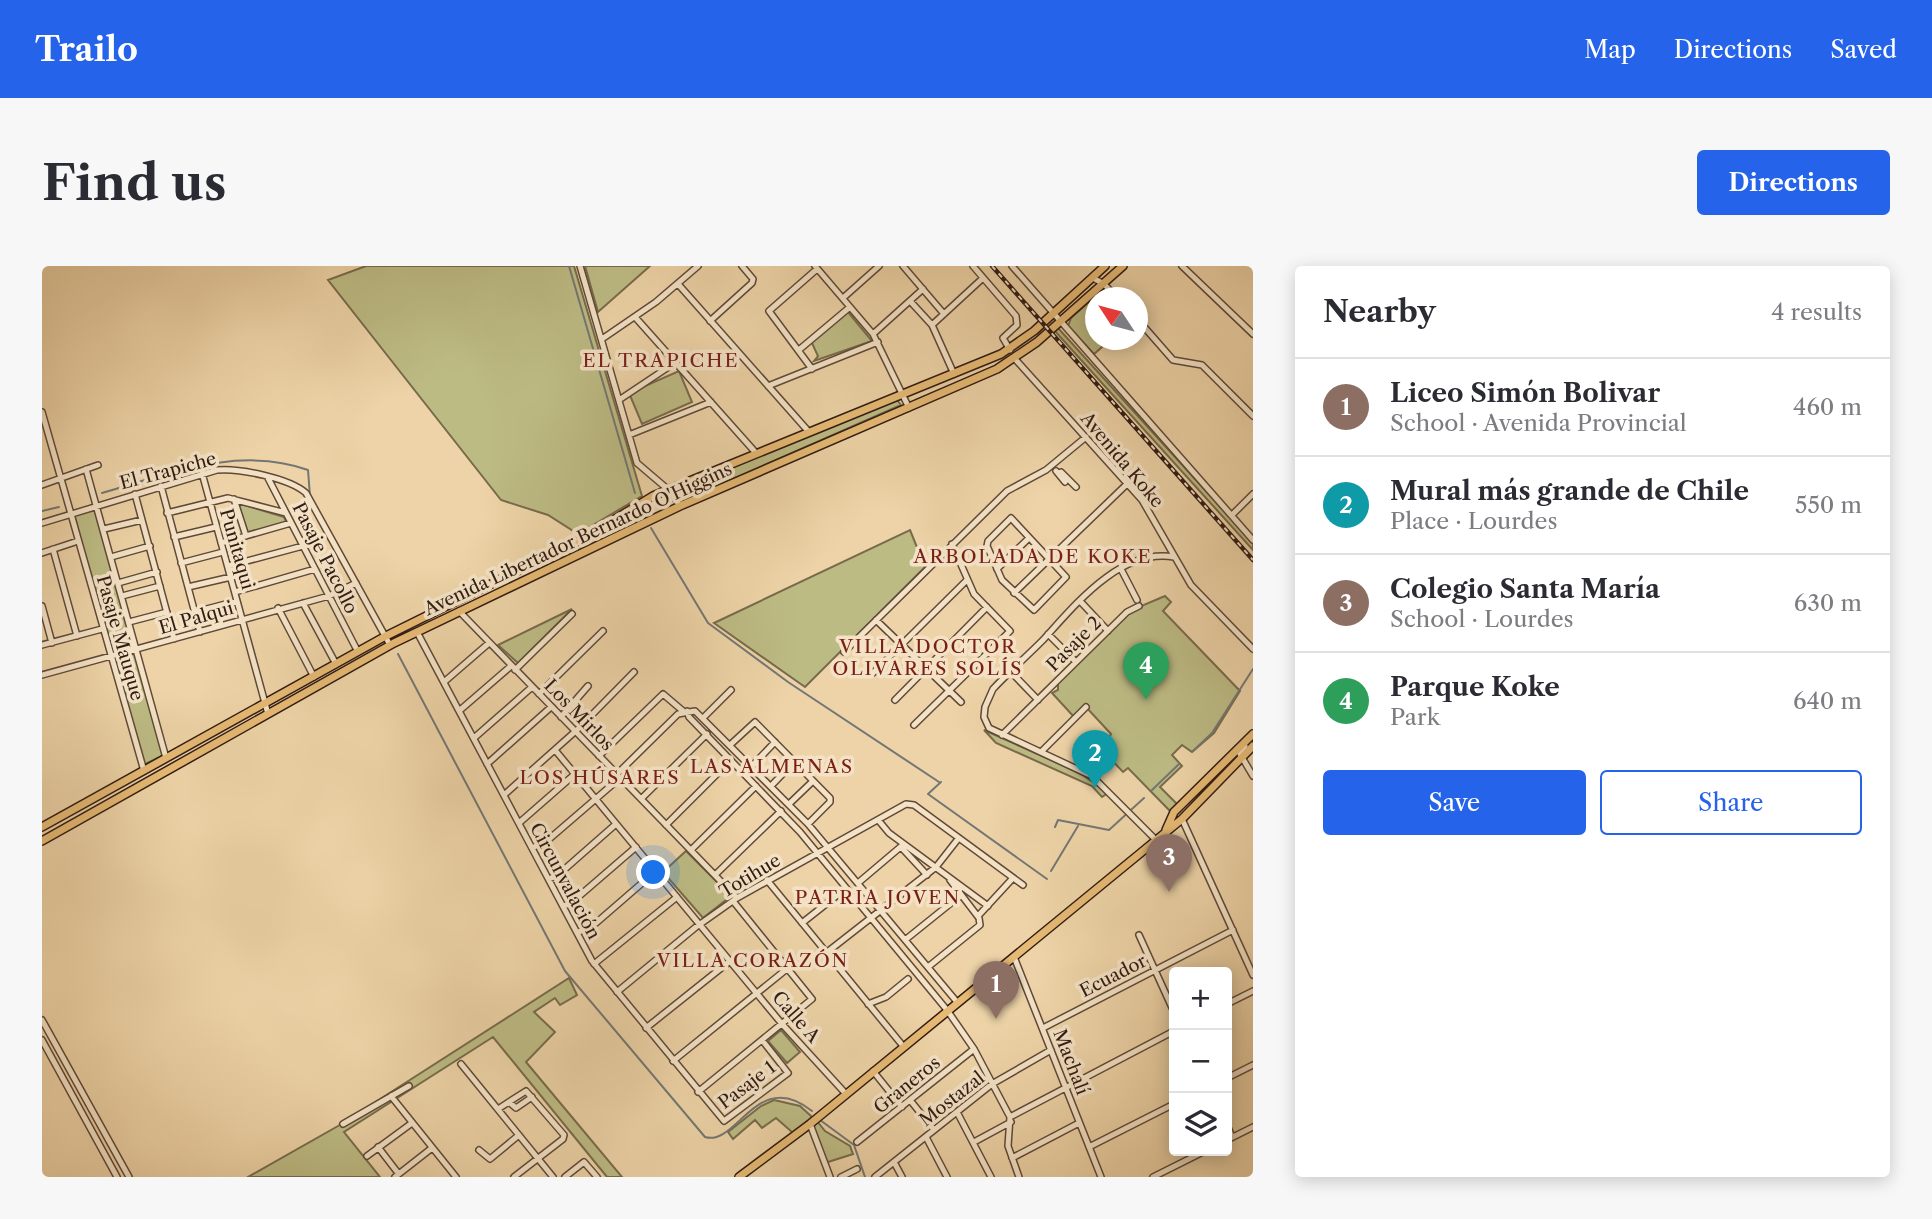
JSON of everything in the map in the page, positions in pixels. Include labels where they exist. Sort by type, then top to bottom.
[{"type":"main road","name":"Avenida Libertador Bernardo O'Higgins","points":[[42,827],[384,637],[584,538],[667,490],[1010,350],[1054,314],[1105,266]]},
{"type":"main road","name":"Avenida Libertador Bernardo O'Higgins","points":[[42,841],[390,645],[680,506],[909,408],[1015,359],[1123,266]]},
{"type":"main road","points":[[268,702],[276,709]]},
{"type":"main road","points":[[1166,830],[1174,812],[1253,735]]},
{"type":"main road","points":[[741,1176],[810,1124],[1182,819],[1253,746]]},
{"type":"street","points":[[580,266],[639,466],[667,490],[680,506]]},
{"type":"street","points":[[601,339],[635,317],[698,266]]},
{"type":"street","points":[[710,321],[753,281],[742,266]]},
{"type":"street","points":[[842,298],[878,266]]},
{"type":"street","points":[[903,266],[944,314]]},
{"type":"street","points":[[973,266],[1017,318],[1017,325],[1003,340],[1010,350]]},
{"type":"street","points":[[1012,266],[1253,540]]},
{"type":"street","points":[[1182,266],[1253,334]]},
{"type":"street","points":[[811,369],[800,349],[769,311],[816,267],[873,334],[909,408]]},
{"type":"street","points":[[932,325],[983,278]]},
{"type":"street","points":[[1093,278],[1107,287]]},
{"type":"street","points":[[678,284],[809,432]]},
{"type":"street","points":[[873,334],[923,289]]},
{"type":"street","points":[[909,302],[932,325],[954,374]]},
{"type":"street","points":[[800,349],[850,307]]},
{"type":"street","points":[[635,317],[756,453]]},
{"type":"street","points":[[1148,331],[1173,360],[1202,365],[1253,416]]},
{"type":"street","points":[[768,386],[878,342]]},
{"type":"street","name":"Avenida Koke","points":[[1015,359],[1127,484],[1159,525],[1174,557],[1205,601],[1253,649]]},
{"type":"street","points":[[619,400],[676,362]]},
{"type":"street","points":[[629,435],[711,402]]},
{"type":"street","name":"Pasaje Mauque","points":[[42,412],[144,771]]},
{"type":"street","points":[[844,652],[1007,491],[1051,466],[1086,437]]},
{"type":"street","points":[[42,485],[98,465]]},
{"type":"street","points":[[1051,466],[1065,482]]},
{"type":"street","points":[[86,469],[166,758]]},
{"type":"street","name":"El Trapiche","points":[[42,523],[202,473],[229,470],[302,489],[356,583]]},
{"type":"street","points":[[1058,473],[1061,472],[1076,487]]},
{"type":"street","name":"Punitaqui","points":[[202,473],[268,702],[268,714]]},
{"type":"street","name":"Pasaje Pacollo","points":[[268,478],[358,652]]},
{"type":"street","points":[[1014,593],[1127,484]]},
{"type":"street","points":[[160,486],[200,632]]},
{"type":"street","points":[[135,494],[174,639]]},
{"type":"street","points":[[1232,515],[1253,495]]},
{"type":"street","points":[[167,513],[209,501],[234,499],[286,513]]},
{"type":"street","points":[[234,499],[246,536]]},
{"type":"street","points":[[1009,519],[1013,519],[1029,538],[1066,577],[1034,610],[1002,580],[986,544],[1009,519]]},
{"type":"street","points":[[104,529],[142,520]]},
{"type":"street","points":[[221,543],[291,523]]},
{"type":"street","points":[[174,537],[216,527]]},
{"type":"street","points":[[997,569],[1029,538]]},
{"type":"street","points":[[42,553],[78,541]]},
{"type":"street","points":[[914,725],[1010,631],[967,580],[952,544]]},
{"type":"street","points":[[111,557],[150,546]]},
{"type":"street","points":[[228,566],[303,546]]},
{"type":"street","points":[[53,549],[77,636]]},
{"type":"street","points":[[181,563],[223,552]]},
{"type":"street","points":[[1156,840],[1101,783],[1080,770],[1002,736],[989,728],[984,717],[989,695],[1080,601],[1121,569],[1149,558],[1174,557]]},
{"type":"street","points":[[235,593],[315,569]]},
{"type":"street","name":"Pasaje 2","points":[[1002,736],[1138,603],[1121,569]]},
{"type":"street","points":[[118,583],[157,572]]},
{"type":"street","points":[[188,587],[231,577]]},
{"type":"street","points":[[873,673],[967,580]]},
{"type":"street","points":[[356,583],[390,645]]},
{"type":"street","name":"El Palqui","points":[[42,675],[329,596],[356,583]]},
{"type":"street","points":[[122,596],[160,586]]},
{"type":"street","points":[[195,612],[237,601]]},
{"type":"street","points":[[1080,601],[1108,631]]},
{"type":"street","points":[[303,603],[336,664]]},
{"type":"street","points":[[42,606],[52,643]]},
{"type":"street","points":[[895,700],[988,607]]},
{"type":"street","points":[[278,608],[314,677]]},
{"type":"street","name":"Los Mirlos","points":[[459,611],[715,875],[735,900],[811,998],[782,1024]]},
{"type":"street","points":[[129,622],[167,612]]},
{"type":"street","points":[[459,711],[513,668],[572,614]]},
{"type":"street","points":[[876,620],[961,702]]},
{"type":"street","points":[[42,645],[102,629]]},
{"type":"street","points":[[539,694],[603,631]]},
{"type":"street","name":"Circunvalación","points":[[417,632],[594,964],[722,1120]]},
{"type":"street","points":[[1048,634],[1076,662]]},
{"type":"street","points":[[444,682],[489,643]]},
{"type":"street","points":[[1011,671],[1038,700]]},
{"type":"street","points":[[504,795],[555,750],[634,672]]},
{"type":"street","points":[[561,717],[588,686]]},
{"type":"street","points":[[474,738],[532,687]]},
{"type":"street","points":[[703,718],[731,690]]},
{"type":"street","points":[[600,756],[663,694],[685,711],[781,811],[947,1010],[974,1049],[1011,1119],[1008,1146],[1019,1177]]},
{"type":"street","points":[[487,764],[551,707]]},
{"type":"street","points":[[1041,752],[1086,707]]},
{"type":"street","points":[[532,848],[548,840],[596,799],[685,711],[695,711],[808,824],[957,1002]]},
{"type":"street","points":[[730,745],[755,722],[830,798],[830,803],[808,824]]},
{"type":"street","points":[[641,799],[707,734]]},
{"type":"street","points":[[1253,735],[1240,752],[1253,776]]},
{"type":"street","points":[[752,766],[775,743]]},
{"type":"street","name":"Calle A","points":[[555,750],[782,1024],[846,1094]]},
{"type":"street","points":[[666,825],[731,760]]},
{"type":"street","points":[[771,786],[794,762]]},
{"type":"street","points":[[519,823],[575,774]]},
{"type":"street","points":[[789,804],[813,781]]},
{"type":"street","points":[[691,850],[756,786]]},
{"type":"street","name":"Totihue","points":[[617,992],[700,924],[735,900],[910,803],[958,839]]},
{"type":"street","points":[[715,875],[781,811]]},
{"type":"street","points":[[1182,819],[1253,975]]},
{"type":"street","points":[[879,821],[927,875]]},
{"type":"street","points":[[548,879],[558,875],[616,824]]},
{"type":"street","points":[[826,953],[927,875],[958,839],[1023,885]]},
{"type":"street","points":[[902,846],[936,867],[988,906]]},
{"type":"street","points":[[858,883],[902,846]]},
{"type":"street","points":[[563,906],[570,904],[636,848]]},
{"type":"street","points":[[577,933],[596,923],[656,871]]},
{"type":"street","points":[[928,967],[980,925],[978,916],[946,874]]},
{"type":"street","points":[[978,916],[1013,878]]},
{"type":"street","points":[[767,880],[903,1046]]},
{"type":"street","points":[[802,923],[845,889]]},
{"type":"street","points":[[905,940],[961,895]]},
{"type":"street","points":[[594,964],[677,897]]},
{"type":"street","name":"Ecuador","points":[[1043,1028],[1233,930]]},
{"type":"street","points":[[1139,935],[1169,1001]]},
{"type":"street","name":"Machalí","points":[[1014,957],[1101,1177]]},
{"type":"street","points":[[646,1028],[730,961]]},
{"type":"street","points":[[673,1061],[788,968]]},
{"type":"street","points":[[868,1004],[886,997],[908,979]]},
{"type":"street","points":[[1232,1002],[1253,991]]},
{"type":"street","points":[[42,1020],[129,1177]]},
{"type":"street","points":[[698,1092],[782,1024]]},
{"type":"street","points":[[974,1142],[1065,1087],[1169,1034]]},
{"type":"street","points":[[42,1040],[117,1177]]},
{"type":"street","name":"Pasaje 1","points":[[722,1120],[788,1071],[762,1040]]},
{"type":"street","name":"Graneros","points":[[857,1142],[974,1049]]},
{"type":"street","name":"Mostazal","points":[[875,1177],[992,1084],[1051,1050]]},
{"type":"street","points":[[461,1064],[553,1177]]},
{"type":"street","points":[[1232,1076],[1253,1065]]},
{"type":"street","points":[[873,1070],[902,1107]]},
{"type":"street","points":[[343,1124],[410,1086]]},
{"type":"street","points":[[498,1109],[523,1092],[533,1098],[564,1137],[514,1177]]},
{"type":"street","points":[[391,1096],[452,1176]]},
{"type":"street","points":[[910,1100],[934,1130]]},
{"type":"street","points":[[1089,1147],[1169,1107]]},
{"type":"street","points":[[957,1112],[991,1177]]},
{"type":"street","points":[[367,1156],[412,1123]]},
{"type":"street","points":[[1012,1158],[1079,1123]]},
{"type":"street","points":[[810,1124],[830,1177]]},
{"type":"street","points":[[1232,1138],[1253,1127]]},
{"type":"street","points":[[479,1150],[490,1159],[519,1135]]},
{"type":"street","points":[[926,1137],[947,1177]]},
{"type":"street","points":[[378,1147],[397,1175],[432,1148]]},
{"type":"street","points":[[1153,1177],[1195,1156]]},
{"type":"street","points":[[894,1162],[902,1177]]},
{"type":"street","points":[[565,1177],[583,1163],[597,1177]]},
{"type":"street","points":[[841,1177],[857,1169]]},
{"type":"shaded area","points":[[366,266],[574,266],[642,496],[578,534],[548,515],[501,500],[328,280]]},
{"type":"shaded area","points":[[585,266],[650,266],[598,312]]},
{"type":"shaded area","points":[[1085,306],[1085,344],[1068,326],[1071,318]]},
{"type":"shaded area","points":[[848,312],[872,341],[814,361],[818,356],[811,341]]},
{"type":"shaded area","points":[[1058,328],[1253,543],[1253,550],[1054,330]]},
{"type":"shaded area","points":[[679,371],[692,402],[642,424],[629,393]]},
{"type":"shaded area","points":[[897,400],[901,405],[685,500],[679,488]]},
{"type":"shaded area","points":[[238,503],[284,517],[287,523],[248,534]]},
{"type":"shaded area","points":[[96,507],[164,755],[141,766],[74,514]]},
{"type":"shaded area","points":[[910,530],[925,567],[805,687],[714,623]]},
{"type":"shaded area","points":[[1165,596],[1171,602],[1163,611],[1240,691],[1214,733],[1192,752],[1182,745],[1172,755],[1182,766],[1160,787],[1177,804],[1170,811],[1128,768],[1123,772],[1103,751],[1111,734],[1086,707],[1075,718],[1052,693],[1058,690],[1058,680],[1127,612]]},
{"type":"shaded area","points":[[572,609],[518,663],[498,645]]},
{"type":"shaded area","points":[[984,730],[1080,773],[1108,793],[1102,797],[1092,786],[996,743]]},
{"type":"shaded area","points":[[686,851],[731,896],[703,918],[663,872]]},
{"type":"shaded area","points":[[569,978],[577,995],[560,1005],[555,998],[534,1012],[555,1032],[526,1062],[622,1177],[607,1177],[493,1037],[344,1132],[380,1177],[248,1177],[338,1126]]},
{"type":"shaded area","points":[[781,1030],[800,1052],[787,1063],[768,1041]]},
{"type":"shaded area","points":[[774,1100],[800,1106],[812,1117],[793,1133],[776,1118],[762,1128],[755,1120],[733,1139],[728,1132],[761,1106]]},
{"type":"shaded area","points":[[817,1121],[825,1131],[850,1146],[853,1154],[825,1163],[811,1126]]},
{"type":"waterway","points":[[569,266],[635,493]]},
{"type":"waterway","points":[[102,493],[204,465],[256,460],[308,470],[310,496]]},
{"type":"waterway","points":[[42,511],[59,507]]},
{"type":"waterway","points":[[651,528],[708,623],[788,682],[939,782]]},
{"type":"waterway","points":[[398,654],[565,971],[705,1137],[717,1137],[762,1103],[777,1098],[793,1100],[812,1111]]},
{"type":"waterway","points":[[1193,751],[1212,733],[1253,669]]},
{"type":"waterway","points":[[1152,790],[1179,764]]},
{"type":"waterway","points":[[941,782],[928,794],[1047,879]]},
{"type":"waterway","points":[[1055,827],[1058,820],[1109,830],[1144,798]]},
{"type":"waterway","points":[[1051,871],[1078,826]]},
{"type":"waterway","points":[[820,1120],[854,1145],[865,1177]]},
{"type":"railway","points":[[992,266],[1253,560]]},
{"type":"place","name":"Parque Koke","points":[[1146,700]]},
{"type":"place","name":"Mural más grande de Chile","points":[[1095,788]]},
{"type":"place","name":"Colegio Santa María","points":[[1169,892]]},
{"type":"place","name":"Liceo Simón Bolivar","points":[[996,1019]]},
{"type":"district","name":"EL TRAPICHE","points":[[661,360]]},
{"type":"district","name":"ARBOLADA DE KOKE","points":[[1033,556]]},
{"type":"district","name":"VILLA DOCTOR OLIVARES SOLÍS","points":[[928,657]]},
{"type":"district","name":"LAS ALMENAS","points":[[772,766]]},
{"type":"district","name":"LOS HÚSARES","points":[[600,777]]},
{"type":"district","name":"PATRIA JOVEN","points":[[878,897]]},
{"type":"district","name":"VILLA CORAZÓN","points":[[753,960]]}]
